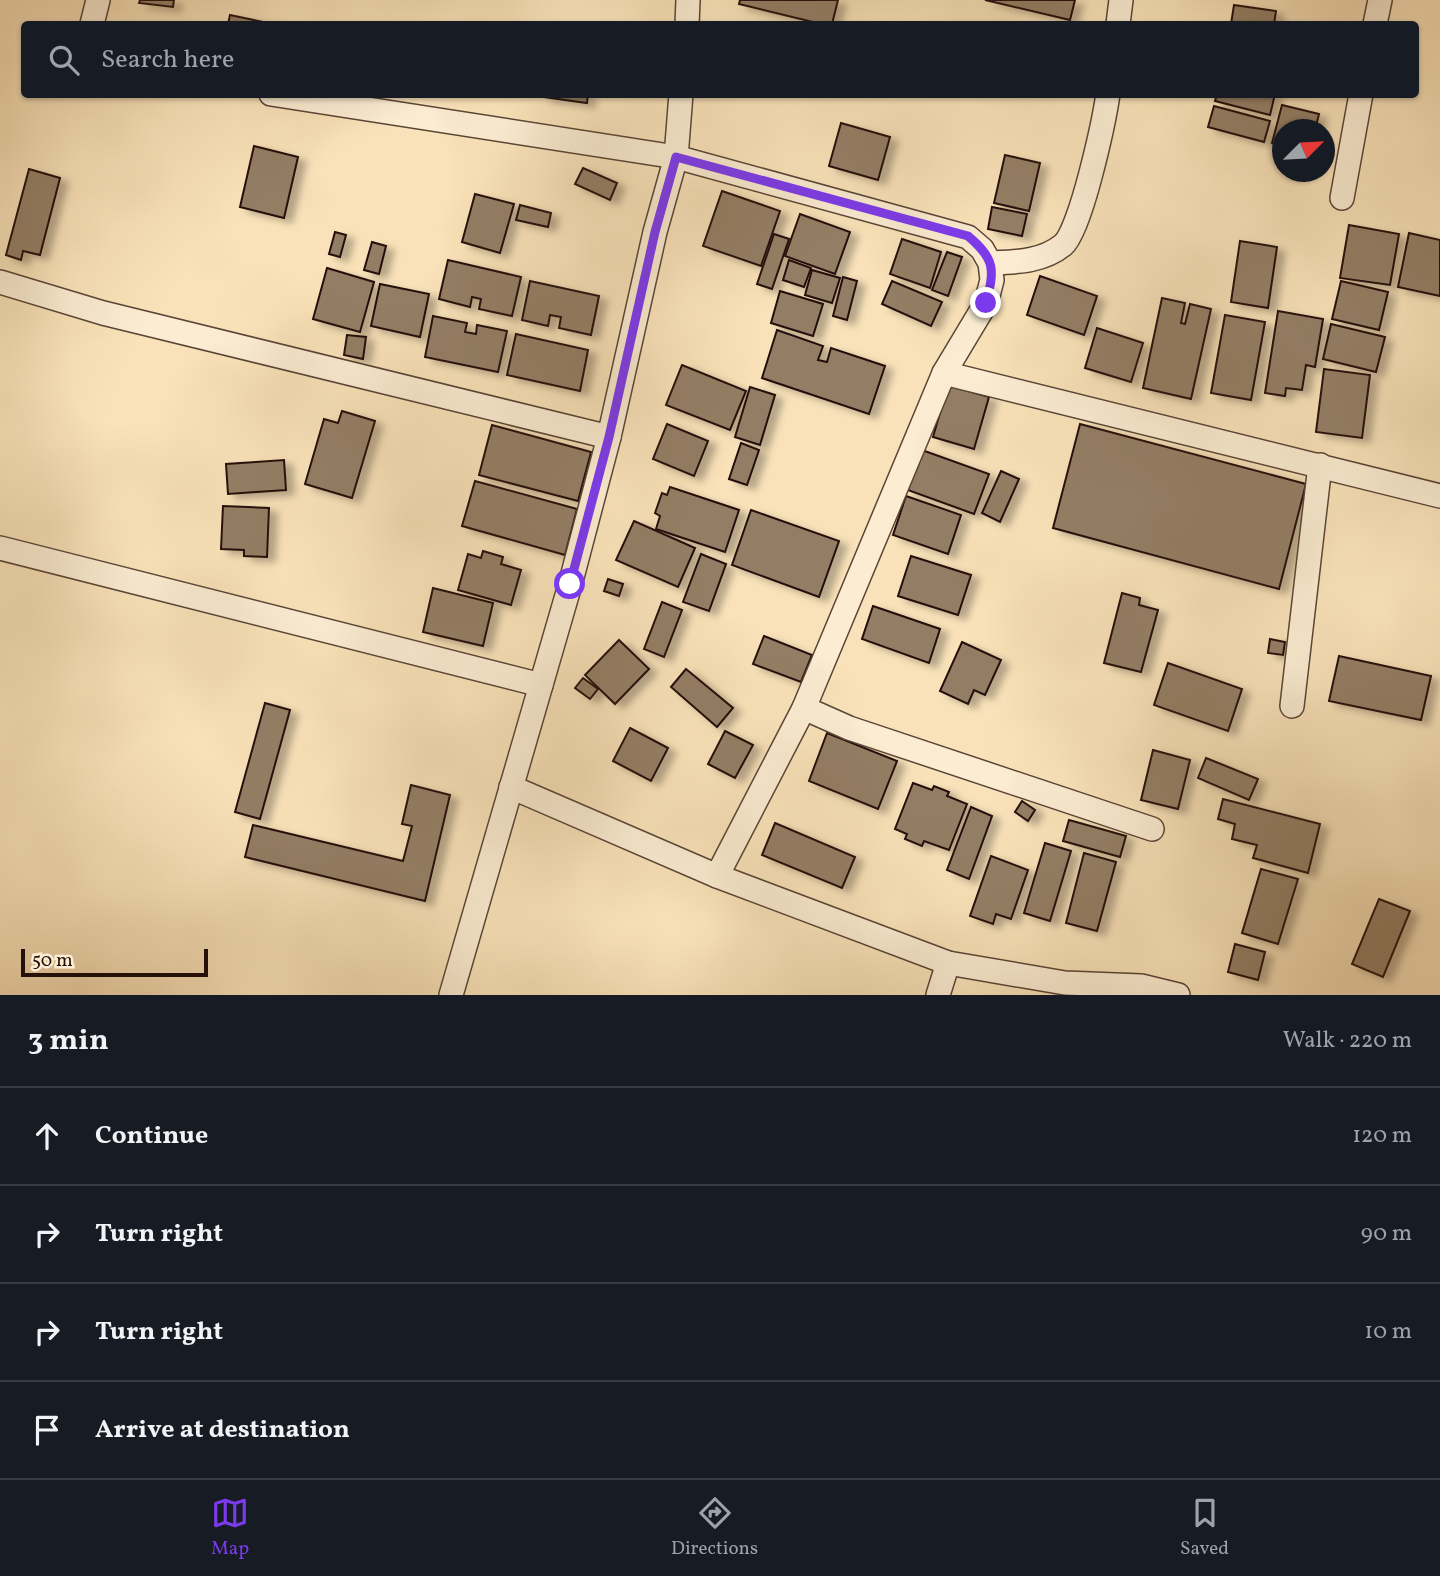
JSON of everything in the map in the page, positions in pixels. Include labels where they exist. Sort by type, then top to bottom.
[{"type":"street","points":[[93,21],[98,0]]},
{"type":"street","points":[[687,21],[688,0]]},
{"type":"street","points":[[1118,21],[1121,0]]},
{"type":"street","points":[[1376,21],[1380,0]]},
{"type":"street","points":[[297,98],[676,157],[968,236],[982,249],[990,263],[992,280],[986,303],[944,373],[804,708],[717,876]]},
{"type":"street","points":[[451,995],[570,584],[609,437],[655,232],[676,157],[681,98]]},
{"type":"street","points":[[990,263],[1043,257],[1065,243],[1080,213],[1107,98]]},
{"type":"street","points":[[1342,198],[1361,98]]},
{"type":"street","points":[[0,282],[103,313],[609,437]]},
{"type":"street","points":[[944,373],[1440,496]]},
{"type":"street","points":[[1292,706],[1320,465]]},
{"type":"street","points":[[0,548],[541,685]]},
{"type":"street","points":[[804,708],[849,728],[1152,829]]},
{"type":"street","points":[[511,787],[717,876],[948,963],[1065,983],[1141,986],[1178,995]]},
{"type":"street","points":[[938,995],[948,963]]},
{"type":"building","points":[[140,0],[174,0],[173,7],[139,3]]},
{"type":"building","points":[[740,0],[838,0],[833,21],[809,21],[739,4]]},
{"type":"building","points":[[985,0],[1075,0],[1070,20]]},
{"type":"building","points":[[1234,5],[1276,11],[1274,21],[1231,21]]},
{"type":"building","points":[[230,15],[258,21],[229,21]]},
{"type":"building","points":[[550,98],[588,98],[587,103]]},
{"type":"building","points":[[1216,98],[1274,98],[1270,115],[1215,101]]},
{"type":"building","points":[[1282,105],[1319,114],[1318,119],[1278,119]]},
{"type":"building","points":[[1214,106],[1270,121],[1264,142],[1208,127]]},
{"type":"building","points":[[841,123],[890,137],[878,180],[829,166]]},
{"type":"building","points":[[254,146],[298,157],[284,218],[240,207]]},
{"type":"building","points":[[1005,155],[1040,163],[1029,211],[994,203]]},
{"type":"building","points":[[583,168],[617,183],[610,200],[575,184]]},
{"type":"building","points":[[29,169],[60,178],[40,255],[23,251],[21,260],[6,255]]},
{"type":"building","points":[[722,191],[780,211],[761,266],[703,246]]},
{"type":"building","points":[[475,194],[514,204],[500,253],[462,242]]},
{"type":"building","points":[[520,205],[551,213],[548,227],[516,220]]},
{"type":"building","points":[[992,207],[1027,214],[1022,236],[988,229]]},
{"type":"building","points":[[800,214],[850,232],[835,274],[785,256]]},
{"type":"building","points":[[1349,225],[1399,234],[1390,285],[1340,278]]},
{"type":"building","points":[[335,232],[346,235],[340,257],[329,254]]},
{"type":"building","points":[[1409,233],[1440,240],[1440,296],[1398,287]]},
{"type":"building","points":[[774,234],[789,239],[772,289],[757,284]]},
{"type":"building","points":[[902,239],[941,252],[930,288],[890,274]]},
{"type":"building","points":[[1240,241],[1277,247],[1268,308],[1231,302]]},
{"type":"building","points":[[372,242],[386,246],[379,274],[364,270]]},
{"type":"building","points":[[947,252],[962,257],[948,296],[932,290]]},
{"type":"building","points":[[448,260],[521,277],[512,316],[479,309],[481,299],[472,297],[470,307],[439,299]]},
{"type":"building","points":[[789,260],[811,268],[804,287],[783,280]]},
{"type":"building","points":[[327,268],[374,282],[360,332],[313,319]]},
{"type":"building","points":[[812,270],[840,278],[832,303],[805,295]]},
{"type":"building","points":[[1040,276],[1097,296],[1084,335],[1027,315]]},
{"type":"building","points":[[843,277],[857,281],[847,320],[833,316]]},
{"type":"building","points":[[530,281],[599,296],[591,335],[559,328],[561,317],[550,315],[548,326],[522,320]]},
{"type":"building","points":[[892,281],[942,302],[931,326],[882,304]]},
{"type":"building","points":[[1341,281],[1388,292],[1379,330],[1332,319]]},
{"type":"building","points":[[380,284],[429,294],[420,337],[371,326]]},
{"type":"building","points":[[780,291],[823,304],[813,336],[771,323]]},
{"type":"building","points":[[1162,298],[1185,303],[1181,323],[1185,324],[1190,304],[1211,309],[1191,399],[1143,388]]},
{"type":"building","points":[[1278,311],[1323,319],[1315,367],[1306,365],[1302,390],[1286,388],[1285,396],[1265,393]]},
{"type":"building","points":[[1225,315],[1265,322],[1251,400],[1211,393]]},
{"type":"building","points":[[433,316],[467,323],[465,332],[476,334],[477,325],[507,331],[498,372],[425,357]]},
{"type":"building","points":[[1331,324],[1385,337],[1376,372],[1323,359]]},
{"type":"building","points":[[1097,328],[1143,343],[1131,382],[1085,368]]},
{"type":"building","points":[[777,330],[823,346],[818,360],[827,362],[831,348],[885,366],[869,414],[762,378]]},
{"type":"building","points":[[516,334],[588,350],[580,391],[507,375]]},
{"type":"building","points":[[347,335],[366,337],[363,359],[344,355]]},
{"type":"building","points":[[682,365],[746,391],[730,430],[666,405]]},
{"type":"building","points":[[1324,369],[1370,375],[1362,438],[1316,432]]},
{"type":"building","points":[[948,385],[989,397],[974,449],[933,437]]},
{"type":"building","points":[[750,387],[775,395],[760,445],[735,437]]},
{"type":"building","points":[[342,411],[375,421],[352,498],[305,484],[324,419],[338,423]]},
{"type":"building","points":[[667,424],[708,441],[694,476],[653,459]]},
{"type":"building","points":[[1080,424],[1306,484],[1279,589],[1053,528]]},
{"type":"building","points":[[492,425],[591,452],[578,501],[479,475]]},
{"type":"building","points":[[741,443],[759,450],[747,485],[729,479]]},
{"type":"building","points":[[919,449],[989,474],[974,514],[905,489]]},
{"type":"building","points":[[284,460],[286,490],[228,494],[226,464]]},
{"type":"building","points":[[1001,471],[1019,479],[1000,522],[982,513]]},
{"type":"building","points":[[475,481],[577,509],[565,555],[462,526]]},
{"type":"building","points":[[670,487],[739,510],[725,552],[656,529],[660,516],[655,513],[662,493],[667,495]]},
{"type":"building","points":[[906,496],[961,515],[948,554],[893,535]]},
{"type":"building","points":[[223,506],[269,508],[267,557],[244,556],[244,550],[221,549]]},
{"type":"building","points":[[751,510],[839,541],[819,597],[732,565]]},
{"type":"building","points":[[634,521],[695,548],[678,587],[616,560]]},
{"type":"building","points":[[483,551],[503,557],[501,564],[521,570],[511,605],[458,590],[468,554],[481,558]]},
{"type":"building","points":[[701,554],[726,564],[709,611],[683,602]]},
{"type":"building","points":[[911,556],[971,575],[958,615],[898,596]]},
{"type":"building","points":[[608,579],[623,584],[619,596],[604,591]]},
{"type":"building","points":[[433,588],[493,603],[483,646],[423,632]]},
{"type":"building","points":[[1122,593],[1140,598],[1139,605],[1158,610],[1141,672],[1104,663]]},
{"type":"building","points":[[662,602],[682,610],[664,657],[644,649]]},
{"type":"building","points":[[873,606],[940,629],[929,663],[862,639]]},
{"type":"building","points":[[764,636],[812,655],[801,682],[753,664]]},
{"type":"building","points":[[1270,639],[1285,642],[1283,655],[1268,653]]},
{"type":"building","points":[[619,640],[649,669],[615,704],[585,675]]},
{"type":"building","points":[[962,642],[1001,660],[985,695],[974,690],[968,704],[940,691]]},
{"type":"building","points":[[1339,656],[1431,676],[1421,720],[1329,701]]},
{"type":"building","points":[[1168,663],[1242,689],[1228,731],[1154,705]]},
{"type":"building","points":[[686,669],[733,708],[717,727],[671,687]]},
{"type":"building","points":[[583,678],[598,689],[590,699],[575,688]]},
{"type":"building","points":[[265,703],[290,710],[260,819],[235,812]]},
{"type":"building","points":[[630,728],[668,748],[651,781],[613,761]]},
{"type":"building","points":[[725,731],[753,745],[735,778],[708,764]]},
{"type":"building","points":[[827,733],[897,761],[878,809],[809,781]]},
{"type":"building","points":[[1153,750],[1190,760],[1178,809],[1141,800]]},
{"type":"building","points":[[1206,758],[1258,779],[1249,800],[1198,778]]},
{"type":"building","points":[[913,783],[932,790],[934,786],[949,792],[947,796],[967,804],[949,850],[924,841],[922,846],[905,839],[907,834],[895,829]]},
{"type":"building","points":[[411,785],[450,795],[425,901],[245,857],[253,825],[403,861],[412,826],[402,824]]},
{"type":"building","points":[[1223,799],[1320,824],[1308,873],[1253,858],[1257,845],[1232,839],[1235,824],[1218,819]]},
{"type":"building","points":[[1022,801],[1035,810],[1028,821],[1015,812]]},
{"type":"building","points":[[971,807],[992,816],[969,879],[947,870]]},
{"type":"building","points":[[1069,820],[1126,836],[1120,857],[1063,841]]},
{"type":"building","points":[[775,823],[855,857],[842,888],[762,855]]},
{"type":"building","points":[[1045,843],[1071,851],[1050,921],[1024,913]]},
{"type":"building","points":[[1084,853],[1116,862],[1097,931],[1066,923]]},
{"type":"building","points":[[991,856],[1028,870],[1011,919],[996,914],[993,924],[970,916]]},
{"type":"building","points":[[1261,869],[1298,879],[1278,944],[1242,933]]},
{"type":"building","points":[[1379,899],[1410,911],[1383,977],[1352,964]]},
{"type":"building","points":[[1235,944],[1265,952],[1258,980],[1228,972]]},
{"type":"route","points":[[570,584],[609,437],[655,232],[676,157],[968,236],[982,249],[990,263],[992,280],[986,303]]}]
